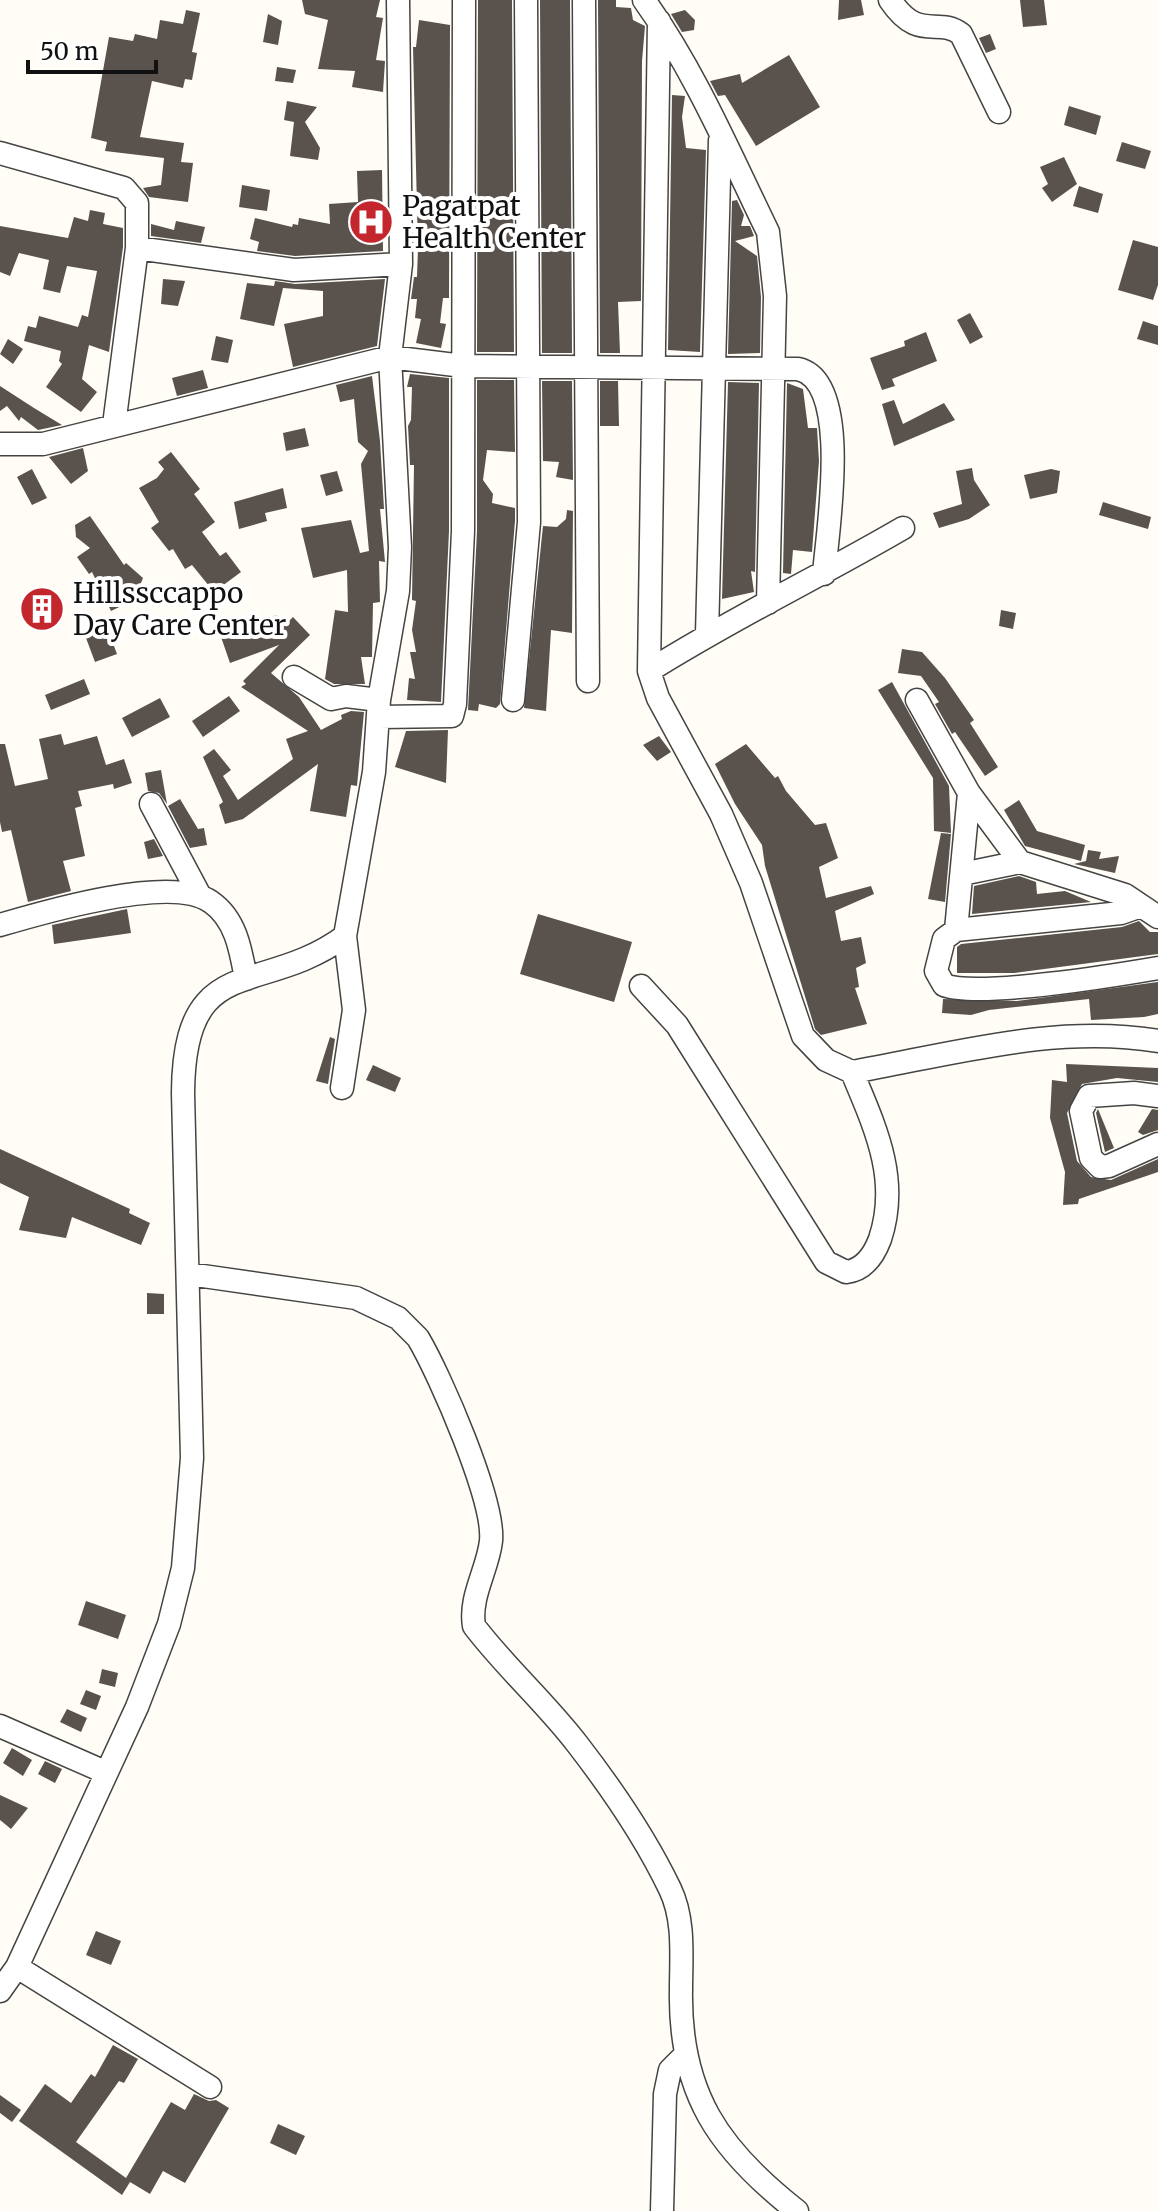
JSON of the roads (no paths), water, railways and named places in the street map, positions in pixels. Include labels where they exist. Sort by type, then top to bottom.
[{"type":"street","points":[[342,1088],[354,1010],[345,936],[374,772],[379,708],[398,591],[390,357],[401,264],[398,0]]},
{"type":"street","points":[[294,677],[331,699],[346,696],[379,708],[452,716],[462,560],[464,0]]},
{"type":"street","points":[[513,700],[529,522],[526,0]]},
{"type":"street","points":[[584,0],[588,681]]},
{"type":"street","points":[[644,0],[659,21],[720,134],[768,232],[772,250],[774,368],[768,603]]},
{"type":"street","points":[[890,0],[911,23],[953,29],[961,34],[999,112]]},
{"type":"street","points":[[659,21],[649,671],[658,698],[721,814],[751,883],[803,1036],[826,1060],[852,1072],[1074,1033],[1119,1034],[1158,1041]]},
{"type":"street","points":[[707,634],[720,134]]},
{"type":"street","points":[[0,153],[124,188],[137,203],[137,248],[114,425]]},
{"type":"street","points":[[137,248],[294,270],[401,264]]},
{"type":"street","points":[[0,444],[22,447],[43,444],[390,357],[463,366],[798,369],[811,375],[830,414],[834,442],[824,574]]},
{"type":"street","points":[[649,671],[707,634],[824,574],[903,528]]},
{"type":"street","points":[[917,700],[969,793],[1020,862]]},
{"type":"street","points":[[956,930],[969,793]]},
{"type":"street","points":[[151,804],[200,896]]},
{"type":"street","points":[[962,874],[1020,862],[1125,895],[1149,912]]},
{"type":"street","points":[[0,925],[63,906],[102,900],[152,893],[200,896],[212,902],[231,924],[246,979]]},
{"type":"street","points":[[1149,912],[956,930],[944,939],[936,971],[944,985],[952,988],[1099,978],[1158,968]]},
{"type":"street","points":[[0,1991],[17,1967],[151,1671],[169,1624],[183,1568],[192,1458],[183,1093],[187,1038],[202,1004],[246,979],[321,950],[345,936]]},
{"type":"street","points":[[641,986],[677,1025],[826,1262],[846,1272],[864,1265],[871,1257],[889,1201],[884,1156],[852,1072]]},
{"type":"street","points":[[1158,1096],[1097,1094],[1085,1099],[1081,1111],[1091,1158],[1100,1167],[1158,1144]]},
{"type":"street","points":[[189,1274],[356,1298],[398,1318],[418,1338],[487,1503],[491,1540],[475,1602],[474,1626],[578,1745],[655,1858],[672,1892],[680,1922],[680,2002],[685,2055],[695,2093],[719,2135],[743,2164],[797,2211]]},
{"type":"street","points":[[0,1726],[105,1772]]},
{"type":"street","points":[[17,1967],[210,2087]]},
{"type":"street","points":[[662,2211],[665,2094],[670,2070],[685,2055]]},
{"type":"place","name":"Pagatpat Health Center","points":[[371,222]]},
{"type":"place","name":"Hillssccappo Day Care Center","points":[[42,609]]}]
